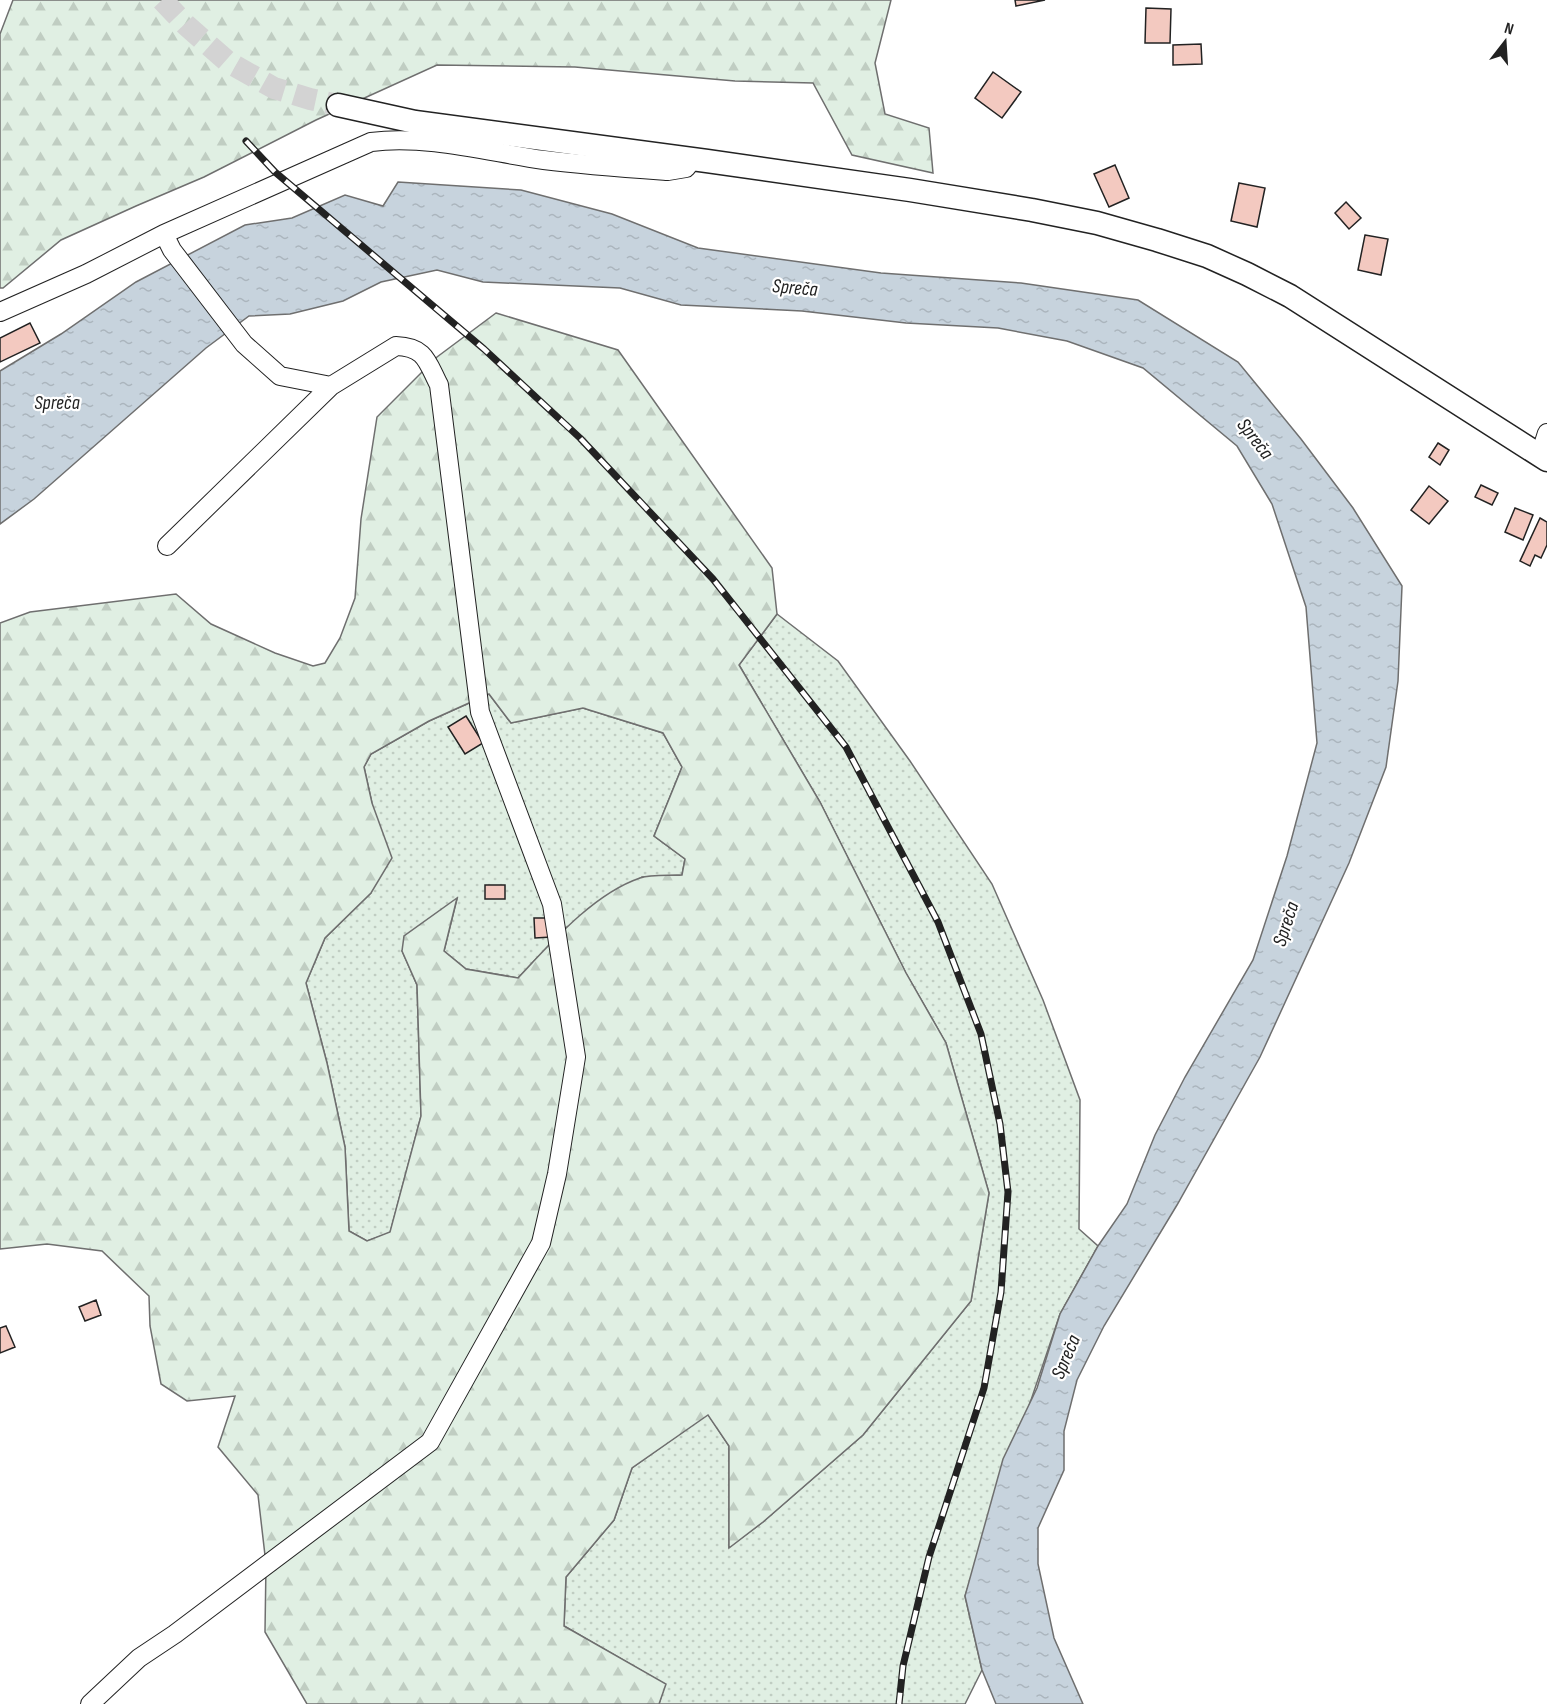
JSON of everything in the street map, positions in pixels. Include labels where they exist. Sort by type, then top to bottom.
[{"type":"main road","points":[[338,105],[415,122],[693,159],[1032,210],[1157,240],[1207,256],[1290,296],[1543,457]]},
{"type":"street","points":[[0,312],[86,274],[168,242],[371,142],[392,140],[439,144],[544,159],[668,171],[687,168],[693,159]]},
{"type":"street","points":[[168,242],[244,344],[280,376],[331,386]]},
{"type":"street","points":[[90,1704],[140,1658],[430,1442],[541,1243],[557,1174],[576,1057],[552,904],[480,712],[439,386],[423,353],[407,346],[396,346],[331,386],[167,546]]},
{"type":"street","points":[[1543,457],[1547,433]]},
{"type":"green space","points":[[13,0],[891,0],[875,63],[885,114],[929,128],[933,173],[852,155],[813,83],[735,81],[575,67],[437,65],[316,120],[204,177],[61,240],[3,288],[0,288],[0,34]]},
{"type":"green space","points":[[496,313],[618,350],[772,568],[777,614],[739,665],[820,802],[906,973],[946,1043],[989,1193],[971,1301],[863,1435],[763,1522],[729,1548],[729,1446],[708,1415],[632,1468],[614,1520],[566,1577],[564,1626],[666,1684],[659,1704],[307,1704],[265,1632],[266,1564],[258,1495],[218,1447],[235,1396],[187,1401],[161,1384],[150,1326],[149,1296],[102,1251],[47,1244],[0,1249],[0,623],[30,612],[176,594],[211,624],[275,653],[313,666],[325,663],[340,638],[355,598],[361,519],[377,417],[437,357]],"holes":[[[489,694],[511,723],[583,708],[663,733],[682,767],[654,836],[685,859],[682,875],[640,878],[606,895],[574,921],[518,978],[466,969],[444,951],[457,898],[404,936],[402,951],[417,985],[421,1116],[390,1232],[367,1241],[349,1231],[345,1147],[327,1063],[306,983],[325,938],[371,893],[392,858],[372,803],[364,767],[371,754],[429,721]]]},
{"type":"green space","points":[[777,614],[838,661],[910,761],[992,884],[1043,1000],[1080,1100],[1079,1229],[1098,1246],[1060,1314],[965,1596],[982,1670],[965,1704],[659,1704],[665,1684],[564,1626],[566,1577],[614,1520],[632,1468],[708,1414],[729,1446],[729,1547],[763,1522],[863,1435],[971,1301],[989,1193],[946,1043],[906,973],[820,802],[739,665]]},
{"type":"green space","points":[[489,694],[511,723],[583,708],[663,733],[682,767],[654,836],[685,859],[682,875],[642,877],[564,929],[518,978],[466,969],[444,951],[457,899],[402,951],[417,985],[421,1116],[390,1233],[367,1241],[349,1231],[345,1147],[327,1063],[306,983],[325,938],[371,893],[372,803],[364,767],[371,754],[429,721]]},
{"type":"water","name":"Spreča","points":[[398,182],[521,190],[612,214],[698,248],[881,273],[1021,283],[1138,300],[1238,362],[1301,439],[1353,508],[1402,586],[1398,681],[1386,767],[1349,863],[1260,1057],[1177,1205],[1104,1326],[1077,1380],[1064,1431],[1064,1470],[1038,1528],[1038,1564],[1054,1638],[1083,1704],[996,1704],[982,1670],[965,1596],[1003,1459],[1037,1388],[1060,1314],[1098,1246],[1127,1204],[1155,1135],[1185,1077],[1253,960],[1287,856],[1317,743],[1306,607],[1272,504],[1237,446],[1143,368],[1067,341],[998,328],[906,323],[802,311],[681,305],[620,288],[483,282],[437,270],[381,282],[343,301],[290,314],[249,316],[206,348],[34,499],[0,524],[0,371],[61,334],[136,282],[245,225],[292,218],[345,195],[383,206]]},
{"type":"building","points":[[1015,0],[1045,0],[1016,6]]},
{"type":"building","points":[[1146,8],[1171,9],[1170,43],[1145,43]]},
{"type":"building","points":[[1201,44],[1202,64],[1173,65],[1173,45]]},
{"type":"building","points":[[993,72],[1021,92],[1002,118],[975,98]]},
{"type":"building","points":[[1115,165],[1129,198],[1109,207],[1094,174]]},
{"type":"building","points":[[1239,183],[1265,188],[1257,227],[1231,221]]},
{"type":"building","points":[[1346,202],[1361,218],[1349,229],[1335,213]]},
{"type":"building","points":[[1365,235],[1388,239],[1381,275],[1358,270]]},
{"type":"building","points":[[30,323],[40,343],[0,362],[0,338]]},
{"type":"building","points":[[1438,443],[1449,450],[1440,465],[1429,457]]},
{"type":"building","points":[[1481,485],[1498,493],[1492,505],[1475,497]]},
{"type":"building","points":[[1429,486],[1448,501],[1429,524],[1411,510]]},
{"type":"building","points":[[1515,508],[1533,515],[1523,540],[1505,532]]},
{"type":"building","points":[[1540,518],[1547,522],[1547,545],[1541,558],[1535,555],[1530,566],[1520,561]]},
{"type":"building","points":[[466,716],[483,743],[465,754],[448,727]]},
{"type":"building","points":[[485,885],[505,885],[505,899],[485,899]]},
{"type":"building","points":[[534,918],[550,918],[551,937],[535,938]]},
{"type":"building","points":[[96,1300],[101,1315],[85,1321],[79,1307]]},
{"type":"building","points":[[6,1326],[15,1347],[0,1353],[0,1328]]},
{"type":"tunnel","points":[[162,0],[228,62],[274,88],[338,105]]},
{"type":"railway","points":[[246,141],[275,172],[484,349],[580,438],[713,579],[846,747],[938,922],[981,1034],[1000,1124],[1008,1192],[1001,1292],[984,1388],[929,1557],[903,1666],[899,1704]]}]
